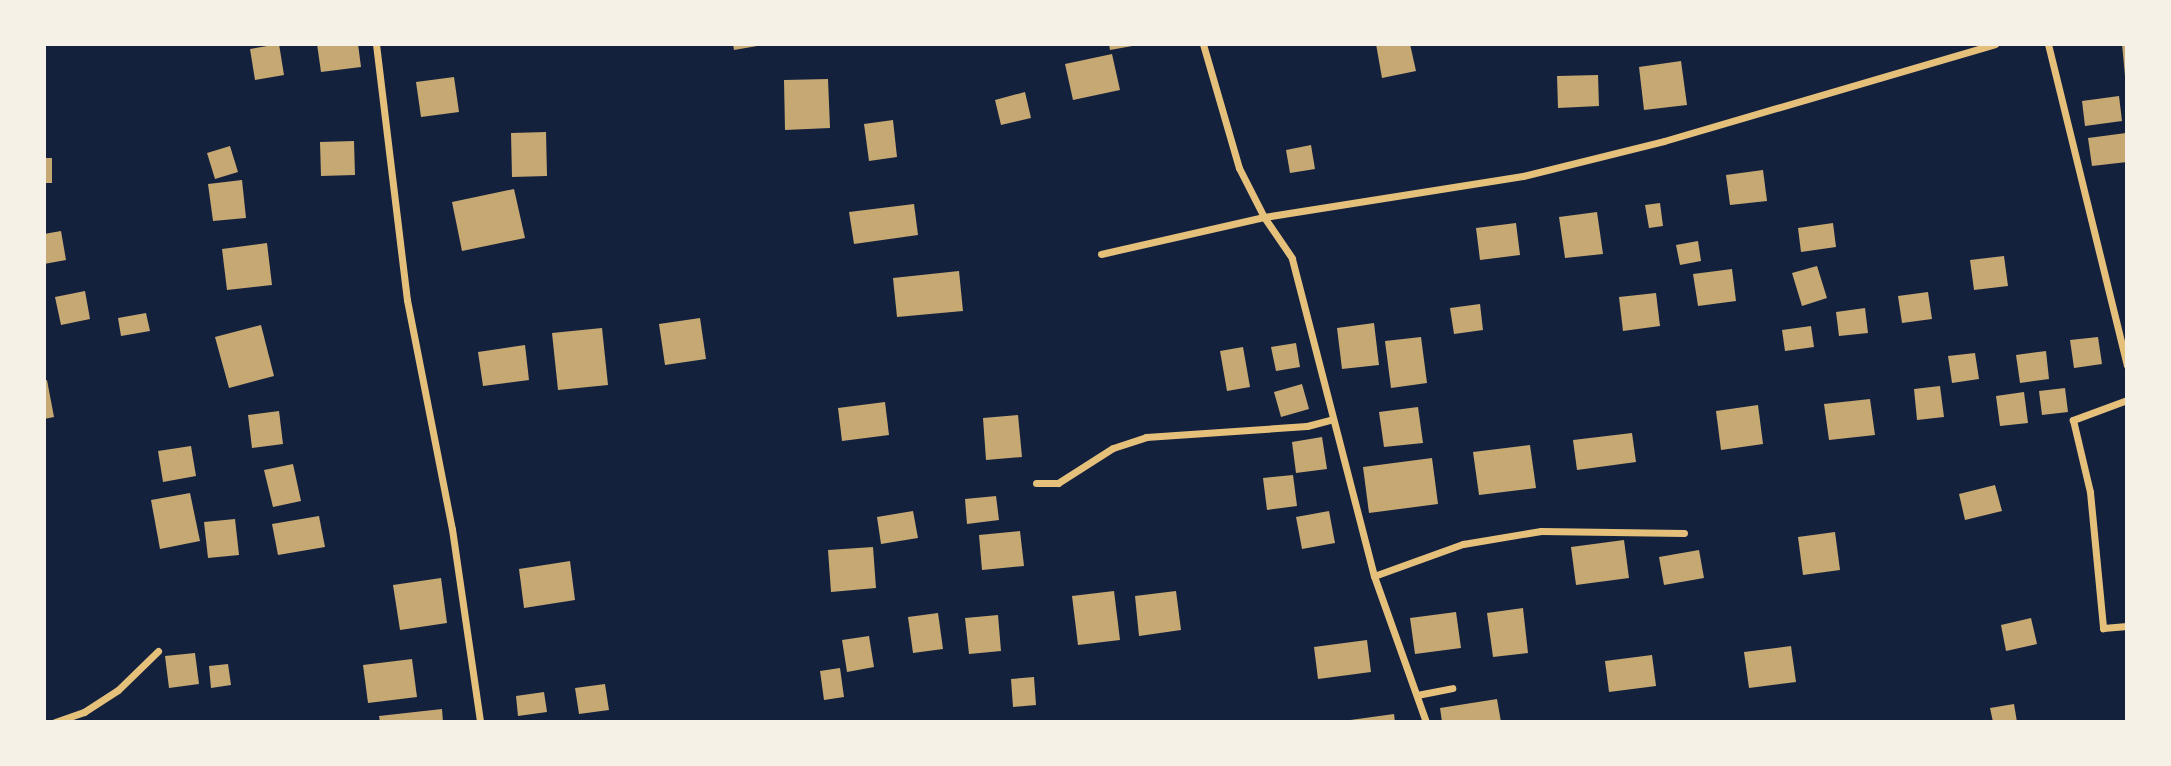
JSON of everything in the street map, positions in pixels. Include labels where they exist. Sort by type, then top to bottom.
[{"type":"street","points":[[376,44],[407,300],[452,529],[480,722]]},
{"type":"street","points":[[1203,44],[1239,169],[1264,217],[1292,258],[1374,576],[1426,722]]},
{"type":"street","points":[[1101,254],[1264,217],[1523,176],[1664,141],[1995,44]]},
{"type":"street","points":[[2048,44],[2127,365]]},
{"type":"street","points":[[2127,400],[2073,420],[2090,492],[2103,628],[2127,626]]},
{"type":"street","points":[[1036,483],[1058,483],[1113,448],[1146,437],[1307,426],[1333,419]]},
{"type":"street","points":[[1374,576],[1464,544],[1541,531],[1684,533]]},
{"type":"street","points":[[55,722],[84,712],[118,690],[158,651]]},
{"type":"street","points":[[1417,695],[1452,688]]},
{"type":"building","points":[[279,44],[284,75],[255,80],[250,49]]},
{"type":"building","points":[[317,44],[358,44],[361,67],[321,72]]},
{"type":"building","points":[[733,44],[763,44],[763,45],[734,50]]},
{"type":"building","points":[[1109,44],[1137,44],[1138,45],[1110,50]]},
{"type":"building","points":[[1376,44],[1410,44],[1416,71],[1382,78]]},
{"type":"building","points":[[2122,44],[2127,44],[2127,76],[2125,76]]},
{"type":"building","points":[[1112,54],[1120,90],[1073,100],[1065,64]]},
{"type":"building","points":[[1681,61],[1687,105],[1644,110],[1639,67]]},
{"type":"building","points":[[1598,75],[1599,106],[1558,108],[1557,76]]},
{"type":"building","points":[[454,77],[459,112],[421,117],[416,82]]},
{"type":"building","points":[[828,79],[830,128],[785,130],[784,80]]},
{"type":"building","points":[[1025,92],[1031,118],[1001,125],[995,100]]},
{"type":"building","points":[[2119,96],[2122,121],[2085,126],[2082,101]]},
{"type":"building","points":[[893,120],[897,157],[869,161],[864,124]]},
{"type":"building","points":[[546,132],[547,176],[512,177],[511,133]]},
{"type":"building","points":[[2126,133],[2127,162],[2092,166],[2088,138]]},
{"type":"building","points":[[354,141],[355,175],[321,176],[320,142]]},
{"type":"building","points":[[1311,145],[1315,169],[1290,173],[1286,150]]},
{"type":"building","points":[[230,146],[238,172],[215,179],[207,153]]},
{"type":"building","points":[[44,158],[52,158],[52,183],[44,183]]},
{"type":"building","points":[[1763,170],[1767,201],[1730,205],[1726,175]]},
{"type":"building","points":[[242,180],[246,218],[213,221],[208,184]]},
{"type":"building","points":[[514,189],[525,238],[462,251],[452,202]]},
{"type":"building","points":[[1660,203],[1663,226],[1649,228],[1645,205]]},
{"type":"building","points":[[914,204],[918,235],[854,244],[849,212]]},
{"type":"building","points":[[1597,212],[1603,254],[1565,258],[1559,217]]},
{"type":"building","points":[[1516,223],[1520,255],[1480,260],[1476,228]]},
{"type":"building","points":[[1833,223],[1836,247],[1801,252],[1798,228]]},
{"type":"building","points":[[61,231],[66,260],[44,264],[44,234]]},
{"type":"building","points":[[1698,241],[1701,261],[1680,265],[1676,245]]},
{"type":"building","points":[[267,243],[272,285],[227,290],[222,249]]},
{"type":"building","points":[[2004,256],[2008,286],[1974,290],[1970,260]]},
{"type":"building","points":[[1817,266],[1827,298],[1802,306],[1792,273]]},
{"type":"building","points":[[1732,269],[1736,301],[1698,306],[1693,274]]},
{"type":"building","points":[[959,271],[963,311],[897,317],[893,278]]},
{"type":"building","points":[[85,291],[90,319],[61,325],[55,297]]},
{"type":"building","points":[[1928,292],[1932,319],[1902,323],[1898,296]]},
{"type":"building","points":[[1656,293],[1660,326],[1623,331],[1619,297]]},
{"type":"building","points":[[1480,304],[1483,330],[1454,334],[1450,308]]},
{"type":"building","points":[[1865,308],[1868,333],[1839,336],[1836,312]]},
{"type":"building","points":[[146,313],[150,331],[121,336],[118,318]]},
{"type":"building","points":[[700,318],[706,359],[665,365],[659,324]]},
{"type":"building","points":[[1374,323],[1379,365],[1342,369],[1337,328]]},
{"type":"building","points":[[261,325],[274,376],[229,388],[215,337]]},
{"type":"building","points":[[1811,326],[1814,347],[1785,351],[1782,330]]},
{"type":"building","points":[[602,328],[608,385],[558,390],[552,333]]},
{"type":"building","points":[[1421,337],[1427,383],[1391,388],[1385,341]]},
{"type":"building","points":[[2098,337],[2102,364],[2074,368],[2070,340]]},
{"type":"building","points":[[1296,343],[1300,367],[1276,371],[1271,347]]},
{"type":"building","points":[[525,345],[529,380],[483,386],[478,352]]},
{"type":"building","points":[[1243,347],[1250,387],[1227,391],[1220,351]]},
{"type":"building","points":[[2046,351],[2049,379],[2020,383],[2016,355]]},
{"type":"building","points":[[1975,353],[1979,379],[1952,383],[1948,356]]},
{"type":"building","points":[[47,380],[54,417],[44,419],[44,381]]},
{"type":"building","points":[[1302,384],[1309,409],[1281,417],[1274,392]]},
{"type":"building","points":[[1940,386],[1944,417],[1917,420],[1914,389]]},
{"type":"building","points":[[2065,388],[2068,412],[2042,415],[2039,391]]},
{"type":"building","points":[[2024,392],[2028,423],[2000,426],[1996,396]]},
{"type":"building","points":[[1870,399],[1875,435],[1829,440],[1824,404]]},
{"type":"building","points":[[885,402],[889,435],[842,441],[838,408]]},
{"type":"building","points":[[1758,405],[1763,444],[1721,450],[1716,411]]},
{"type":"building","points":[[1418,407],[1423,443],[1384,447],[1379,412]]},
{"type":"building","points":[[279,411],[283,444],[252,448],[248,415]]},
{"type":"building","points":[[1018,415],[1022,457],[986,460],[983,418]]},
{"type":"building","points":[[1632,433],[1636,462],[1577,470],[1573,440]]},
{"type":"building","points":[[1322,437],[1327,469],[1296,473],[1292,442]]},
{"type":"building","points":[[1530,445],[1536,488],[1479,495],[1473,452]]},
{"type":"building","points":[[191,446],[196,476],[163,482],[158,451]]},
{"type":"building","points":[[1432,458],[1438,504],[1369,513],[1363,467]]},
{"type":"building","points":[[293,464],[301,501],[273,507],[264,470]]},
{"type":"building","points":[[1293,475],[1297,506],[1267,510],[1263,478]]},
{"type":"building","points":[[1995,485],[2002,511],[1965,520],[1959,494]]},
{"type":"building","points":[[190,493],[200,541],[160,549],[151,500]]},
{"type":"building","points":[[996,496],[999,520],[967,524],[965,499]]},
{"type":"building","points":[[913,511],[918,538],[881,544],[877,517]]},
{"type":"building","points":[[1329,511],[1335,543],[1302,549],[1296,517]]},
{"type":"building","points":[[319,516],[325,547],[278,555],[272,524]]},
{"type":"building","points":[[235,519],[239,555],[208,558],[204,522]]},
{"type":"building","points":[[1020,531],[1024,566],[982,570],[979,535]]},
{"type":"building","points":[[1835,532],[1840,570],[1803,575],[1798,537]]},
{"type":"building","points":[[1624,540],[1629,578],[1576,585],[1571,547]]},
{"type":"building","points":[[873,547],[876,588],[831,592],[828,550]]},
{"type":"building","points":[[1699,550],[1704,578],[1664,585],[1659,557]]},
{"type":"building","points":[[570,561],[575,600],[524,608],[519,569]]},
{"type":"building","points":[[441,578],[447,623],[400,630],[393,585]]},
{"type":"building","points":[[1114,591],[1120,640],[1078,645],[1072,596]]},
{"type":"building","points":[[1176,591],[1181,630],[1139,636],[1135,596]]},
{"type":"building","points":[[1523,608],[1528,653],[1493,657],[1487,613]]},
{"type":"building","points":[[1456,612],[1461,648],[1415,654],[1410,618]]},
{"type":"building","points":[[938,613],[943,649],[913,653],[908,617]]},
{"type":"building","points":[[998,615],[1001,651],[969,654],[965,618]]},
{"type":"building","points":[[2031,618],[2037,644],[2006,651],[2001,625]]},
{"type":"building","points":[[869,636],[874,667],[847,672],[842,640]]},
{"type":"building","points":[[1367,640],[1371,672],[1318,679],[1314,647]]},
{"type":"building","points":[[1791,646],[1796,682],[1749,688],[1744,652]]},
{"type":"building","points":[[195,653],[199,684],[169,688],[165,656]]},
{"type":"building","points":[[1652,655],[1656,686],[1609,692],[1605,661]]},
{"type":"building","points":[[412,659],[417,697],[368,703],[363,665]]},
{"type":"building","points":[[228,664],[231,685],[211,688],[209,666]]},
{"type":"building","points":[[840,668],[844,697],[824,700],[820,671]]},
{"type":"building","points":[[1034,677],[1036,705],[1013,707],[1011,679]]},
{"type":"building","points":[[605,684],[609,710],[579,714],[575,688]]},
{"type":"building","points":[[544,692],[547,712],[518,716],[516,696]]},
{"type":"building","points":[[1497,699],[1501,722],[1442,722],[1440,708]]},
{"type":"building","points":[[2014,704],[2017,722],[1993,722],[1990,708]]},
{"type":"building","points":[[442,709],[443,722],[380,722],[379,716]]},
{"type":"building","points":[[1394,714],[1395,722],[1343,722],[1343,721]]}]
